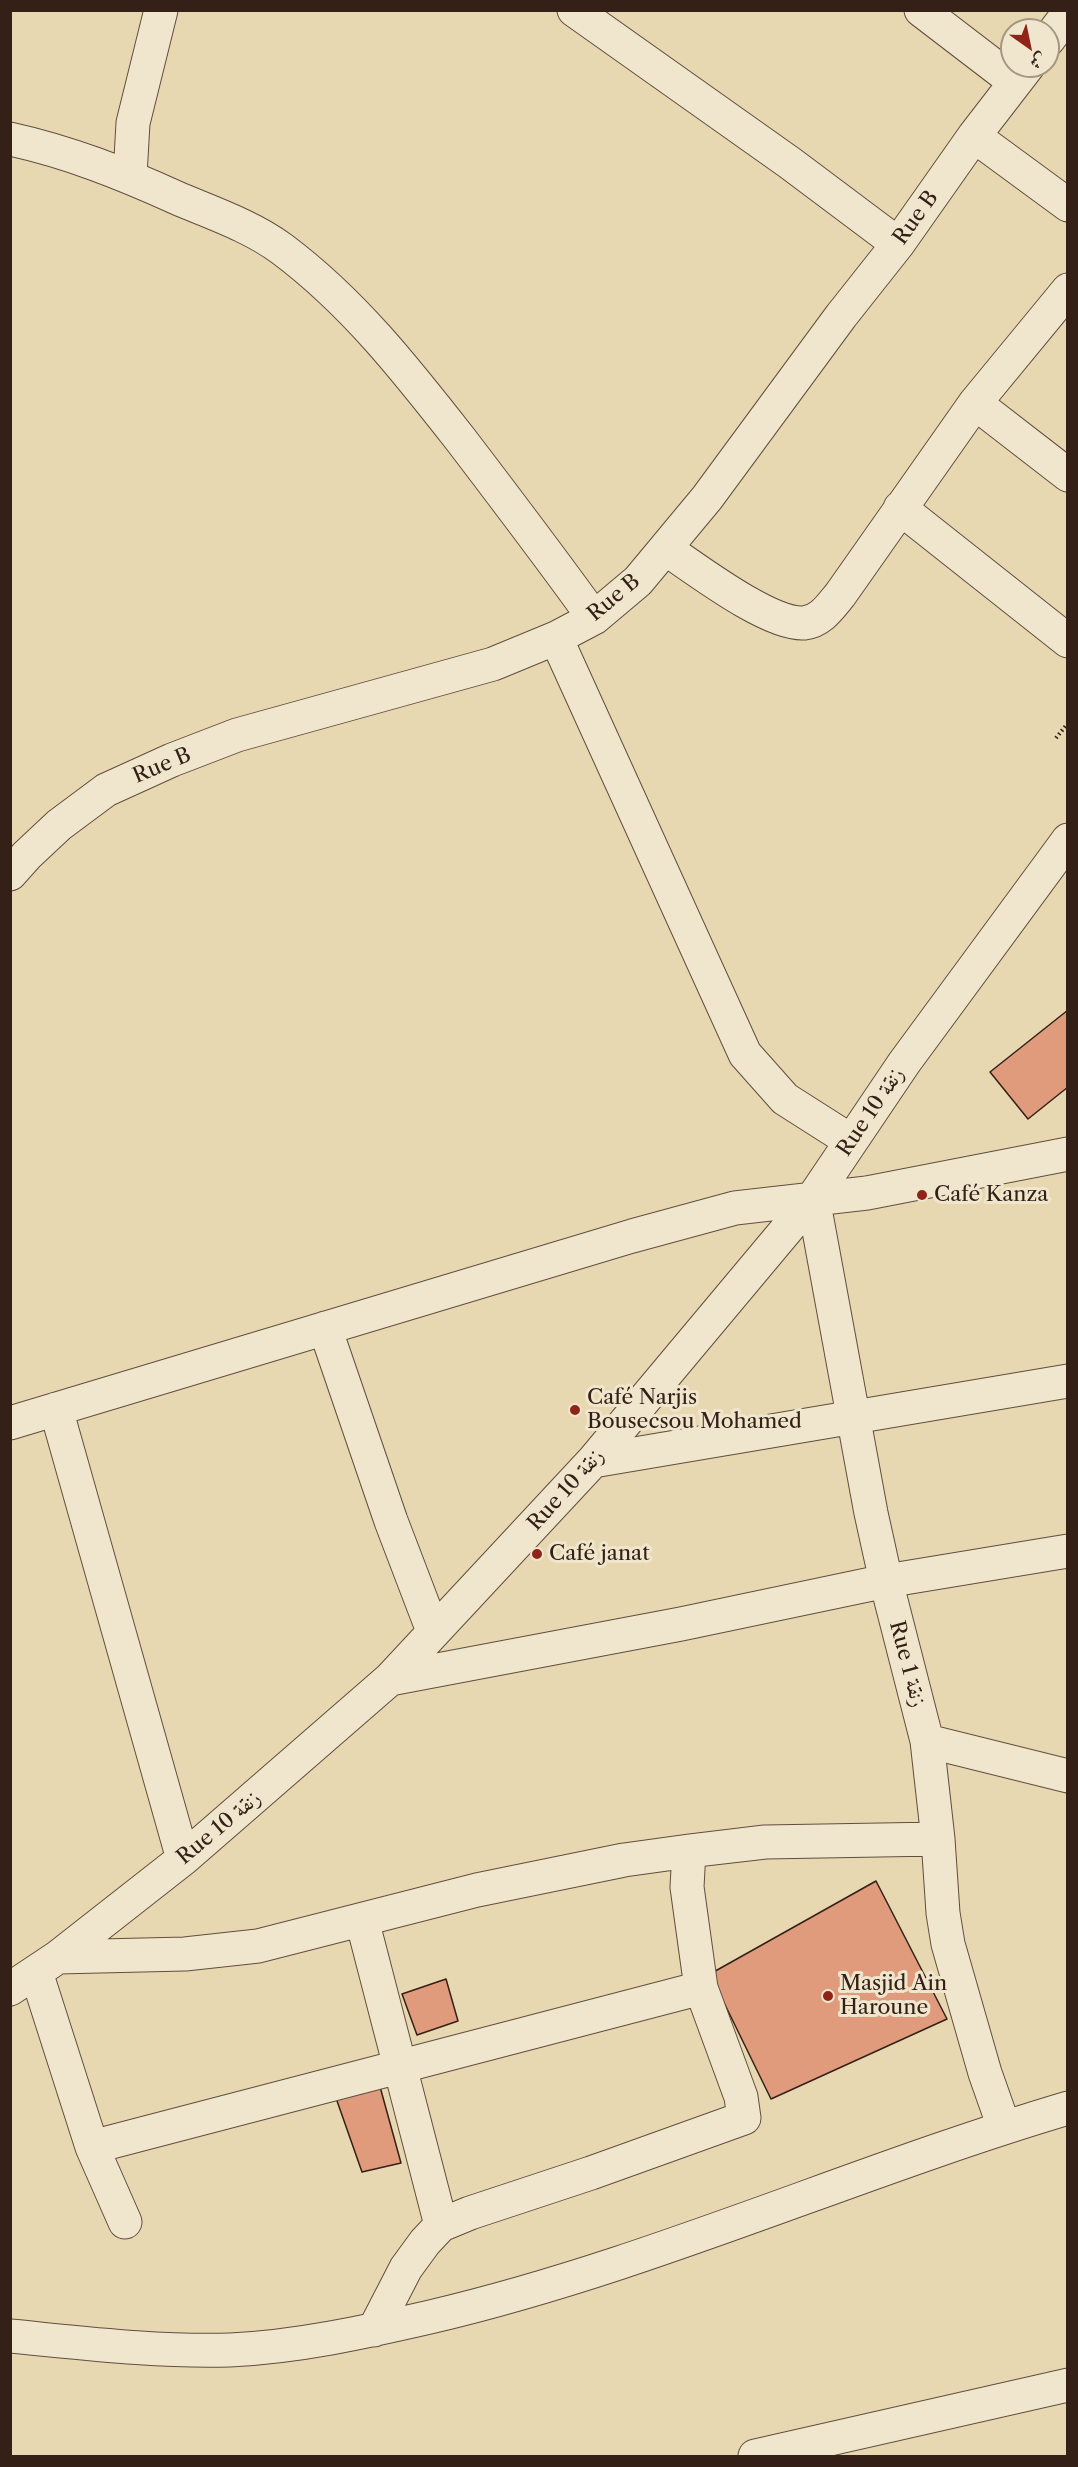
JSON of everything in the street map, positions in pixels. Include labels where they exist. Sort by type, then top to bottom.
[{"type":"street","points":[[130,176],[133,123],[161,10]]},
{"type":"street","points":[[574,10],[790,163],[898,244]]},
{"type":"street","points":[[921,10],[1000,60]]},
{"type":"street","name":"Rue B","points":[[10,874],[59,825],[106,790],[172,760],[237,735],[493,664],[556,638],[594,618],[638,581],[707,498],[841,316],[898,244],[974,136],[1019,78]]},
{"type":"street","points":[[974,136],[1068,205]]},
{"type":"street","points":[[10,139],[44,147],[130,176],[217,214],[280,248],[309,271],[378,336],[523,520],[594,618]]},
{"type":"street","points":[[666,549],[760,609],[784,620],[803,623],[826,612],[975,403],[1068,290]]},
{"type":"street","points":[[975,403],[1068,475]]},
{"type":"street","points":[[900,508],[1068,641]]},
{"type":"street","points":[[556,638],[745,1054],[785,1099],[851,1141]]},
{"type":"street","name":"Rue 10 زنقة","points":[[35,1972],[183,1859],[390,1680],[593,1461],[813,1198],[904,1063],[1068,840]]},
{"type":"street","points":[[10,1423],[632,1236],[723,1211],[867,1193],[1068,1154]]},
{"type":"street","name":"Rue 1 زنقة","points":[[813,1198],[885,1581],[927,1741],[948,1944],[985,2073],[1005,2127]]},
{"type":"street","points":[[325,1328],[391,1521],[433,1631]]},
{"type":"street","points":[[593,1461],[772,1429],[854,1419],[1068,1381]]},
{"type":"street","points":[[56,1409],[183,1859]]},
{"type":"street","points":[[390,1680],[681,1624],[885,1581],[1068,1551]]},
{"type":"street","points":[[927,1741],[1068,1776]]},
{"type":"street","points":[[124,2222],[92,2147],[35,1972],[258,1946],[477,1890],[624,1860],[765,1842],[938,1839]]},
{"type":"street","points":[[374,2330],[406,2268],[441,2225],[470,2212],[591,2173],[744,2118],[741,2097],[701,1988],[687,1887],[689,1851]]},
{"type":"street","points":[[362,1920],[441,2225]]},
{"type":"street","points":[[92,2147],[701,1988]]},
{"type":"street","points":[[10,2336],[153,2350],[231,2350],[374,2330],[548,2286],[1005,2127],[1068,2108]]},
{"type":"street","points":[[755,2457],[1068,2385]]},
{"type":"path","points":[[1056,738],[1068,723]]},
{"type":"building","points":[[1068,1010],[1068,1087],[1028,1119],[990,1072]]},
{"type":"building","name":"Masjid Ain Haroune","points":[[876,1881],[947,2019],[771,2099],[710,1974]]},
{"type":"building","points":[[446,1979],[458,2021],[417,2035],[402,1994]]},
{"type":"building","points":[[379,2083],[401,2163],[362,2172],[336,2098]]},
{"type":"place","name":"Café Kanza","points":[[922,1195]]},
{"type":"place","name":"Café Narjis Bousecsou Mohamed","points":[[575,1410]]},
{"type":"place","name":"Café janat","points":[[537,1554]]},
{"type":"place","name":"Masjid Ain Haroune","points":[[828,1996]]}]
